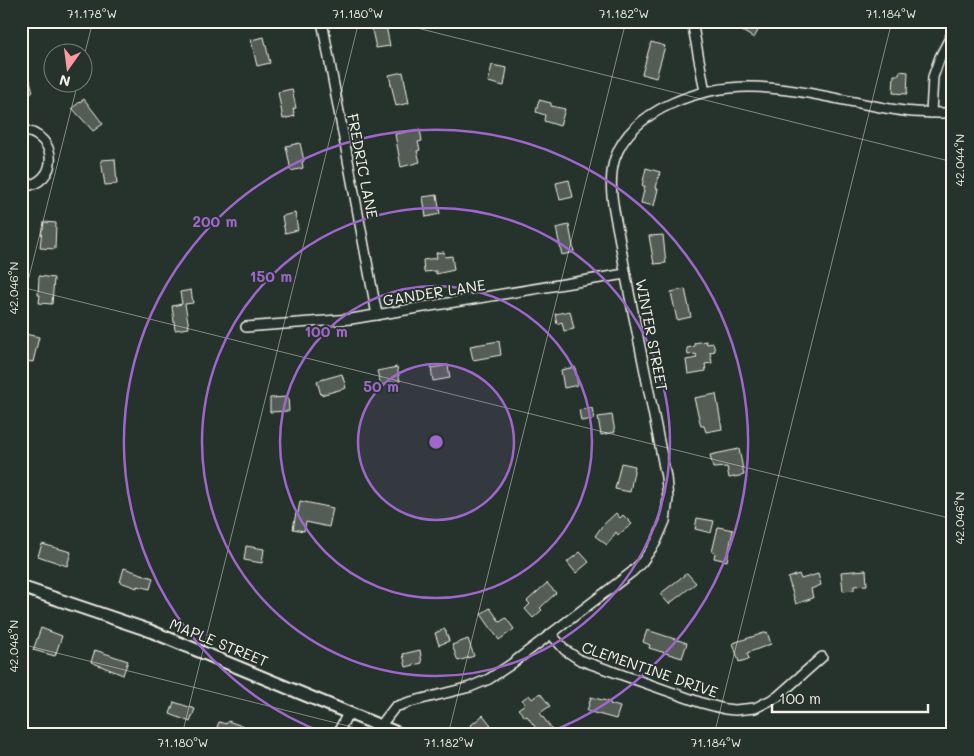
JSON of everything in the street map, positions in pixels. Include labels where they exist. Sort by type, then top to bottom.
[{"type":"street","name":"FREDRIC LANE","points":[[322,21],[377,315]]},
{"type":"street","points":[[692,21],[705,92]]},
{"type":"street","points":[[931,113],[933,77],[940,57],[953,32]]},
{"type":"street","name":"WINTER STREET","points":[[381,725],[396,707],[460,691],[489,679],[632,572],[650,553],[662,532],[667,510],[666,477],[625,274],[612,199],[612,174],[619,150],[628,134],[642,121],[661,109],[705,92],[742,87],[772,88],[896,110],[953,113]]},
{"type":"street","points":[[21,130],[30,131],[40,137],[50,155],[47,174],[41,181],[21,187]]},
{"type":"street","name":"GANDER LANE","points":[[246,327],[351,319],[625,274]]},
{"type":"street","name":"MAPLE STREET","points":[[21,587],[148,630],[402,735]]},
{"type":"street","name":"CLEMENTINE DRIVE","points":[[551,634],[564,650],[580,660],[702,703],[725,709],[755,708],[770,701],[784,692],[822,657]]},
{"type":"street","points":[[337,735],[348,713]]},
{"type":"building","points":[[373,21],[385,21],[390,46],[376,48],[372,30],[374,29]]},
{"type":"building","points":[[725,21],[755,21],[761,25],[754,38]]},
{"type":"building","points":[[264,37],[270,63],[257,66],[251,40]]},
{"type":"building","points":[[651,42],[665,46],[656,78],[642,74]]},
{"type":"building","points":[[492,65],[507,68],[504,86],[488,82]]},
{"type":"building","points":[[900,71],[908,72],[907,94],[893,93],[894,75],[899,75]]},
{"type":"building","points":[[403,72],[409,103],[396,106],[389,75]]},
{"type":"building","points":[[29,77],[33,92],[21,94],[21,79]]},
{"type":"building","points":[[292,89],[296,108],[293,109],[295,116],[283,119],[278,92]]},
{"type":"building","points":[[84,99],[103,124],[93,131],[72,108]]},
{"type":"building","points":[[539,100],[551,103],[551,106],[565,109],[560,126],[544,121],[545,115],[536,112]]},
{"type":"building","points":[[420,129],[422,141],[418,142],[420,150],[417,151],[420,162],[401,167],[395,134]]},
{"type":"building","points":[[300,143],[304,161],[302,162],[303,168],[291,171],[286,146]]},
{"type":"building","points":[[115,159],[117,184],[105,185],[101,160]]},
{"type":"building","points":[[646,168],[660,172],[654,206],[641,203],[645,186],[642,186]]},
{"type":"building","points":[[569,180],[573,197],[560,200],[556,183]]},
{"type":"building","points":[[437,195],[440,214],[426,217],[423,197]]},
{"type":"building","points":[[295,213],[298,230],[285,233],[282,216]]},
{"type":"building","points":[[44,222],[56,223],[55,249],[40,248]]},
{"type":"building","points":[[569,225],[574,252],[562,255],[556,228]]},
{"type":"building","points":[[663,235],[666,263],[654,264],[649,236]]},
{"type":"building","points":[[444,252],[445,257],[452,256],[454,270],[436,274],[436,271],[424,272],[423,260],[437,258],[436,253]]},
{"type":"building","points":[[39,276],[54,278],[52,304],[39,303]]},
{"type":"building","points":[[685,289],[691,317],[677,320],[671,292]]},
{"type":"building","points":[[191,290],[193,303],[185,304],[189,328],[175,330],[172,306],[182,304],[180,292]]},
{"type":"building","points":[[570,311],[574,329],[564,331],[562,322],[557,324],[555,314]]},
{"type":"building","points":[[25,334],[39,337],[33,362],[21,360],[21,338],[24,339]]},
{"type":"building","points":[[499,341],[501,355],[473,360],[470,346]]},
{"type":"building","points":[[706,341],[707,344],[713,343],[715,351],[710,352],[712,363],[705,364],[706,371],[688,374],[686,360],[697,358],[696,354],[688,355],[687,348],[695,346],[694,343]]},
{"type":"building","points":[[448,365],[450,378],[433,381],[431,368]]},
{"type":"building","points":[[397,367],[400,381],[381,385],[377,371]]},
{"type":"building","points":[[575,367],[578,385],[564,388],[561,370]]},
{"type":"building","points":[[342,374],[346,388],[321,395],[317,381]]},
{"type":"building","points":[[716,394],[722,429],[706,432],[704,426],[701,426],[694,398]]},
{"type":"building","points":[[288,397],[289,411],[270,412],[270,398]]},
{"type":"building","points":[[592,408],[594,419],[581,421],[579,410]]},
{"type":"building","points":[[612,415],[615,432],[601,435],[598,417]]},
{"type":"building","points":[[739,449],[744,475],[729,478],[727,467],[713,468],[710,455]]},
{"type":"building","points":[[621,463],[635,466],[630,492],[615,489]]},
{"type":"building","points":[[300,501],[333,508],[329,527],[306,522],[304,531],[293,529]]},
{"type":"building","points":[[616,513],[620,518],[623,515],[632,524],[618,535],[616,532],[607,545],[595,536],[602,526]]},
{"type":"building","points":[[697,518],[714,521],[711,533],[695,529]]},
{"type":"building","points":[[718,527],[733,530],[727,561],[714,558],[715,553],[712,552]]},
{"type":"building","points":[[42,544],[71,552],[67,566],[38,556]]},
{"type":"building","points":[[246,546],[264,549],[262,563],[244,560]]},
{"type":"building","points":[[580,552],[589,562],[576,573],[567,562]]},
{"type":"building","points":[[124,568],[153,578],[150,589],[137,586],[137,588],[120,582]]},
{"type":"building","points":[[866,570],[867,585],[854,586],[854,590],[843,591],[841,572]]},
{"type":"building","points":[[687,573],[696,583],[669,604],[660,594]]},
{"type":"building","points":[[799,574],[801,579],[818,574],[821,585],[811,589],[813,598],[796,604],[788,578]]},
{"type":"building","points":[[547,583],[556,593],[540,608],[542,610],[533,618],[525,609],[530,604],[527,601]]},
{"type":"building","points":[[490,608],[500,622],[506,618],[514,629],[499,640],[481,614]]},
{"type":"building","points":[[41,628],[62,636],[55,656],[33,650]]},
{"type":"building","points":[[445,629],[449,641],[439,645],[435,633]]},
{"type":"building","points":[[647,630],[687,643],[682,658],[649,648],[650,645],[643,642]]},
{"type":"building","points":[[767,632],[771,644],[747,653],[749,659],[739,662],[733,643]]},
{"type":"building","points":[[468,639],[474,656],[458,661],[452,645]]},
{"type":"building","points":[[95,650],[128,661],[123,675],[91,662]]},
{"type":"building","points":[[420,650],[422,663],[406,667],[403,654]]},
{"type":"building","points":[[540,693],[550,706],[540,713],[556,735],[541,735],[527,716],[525,717],[518,709],[525,704],[522,700],[529,695],[532,699]]},
{"type":"building","points":[[591,697],[620,707],[616,719],[587,711]]},
{"type":"building","points":[[174,702],[195,709],[190,722],[170,714]]},
{"type":"building","points":[[483,715],[491,725],[480,735],[477,735],[470,726]]},
{"type":"building","points":[[228,721],[257,733],[257,735],[214,735],[219,722],[226,724]]}]
